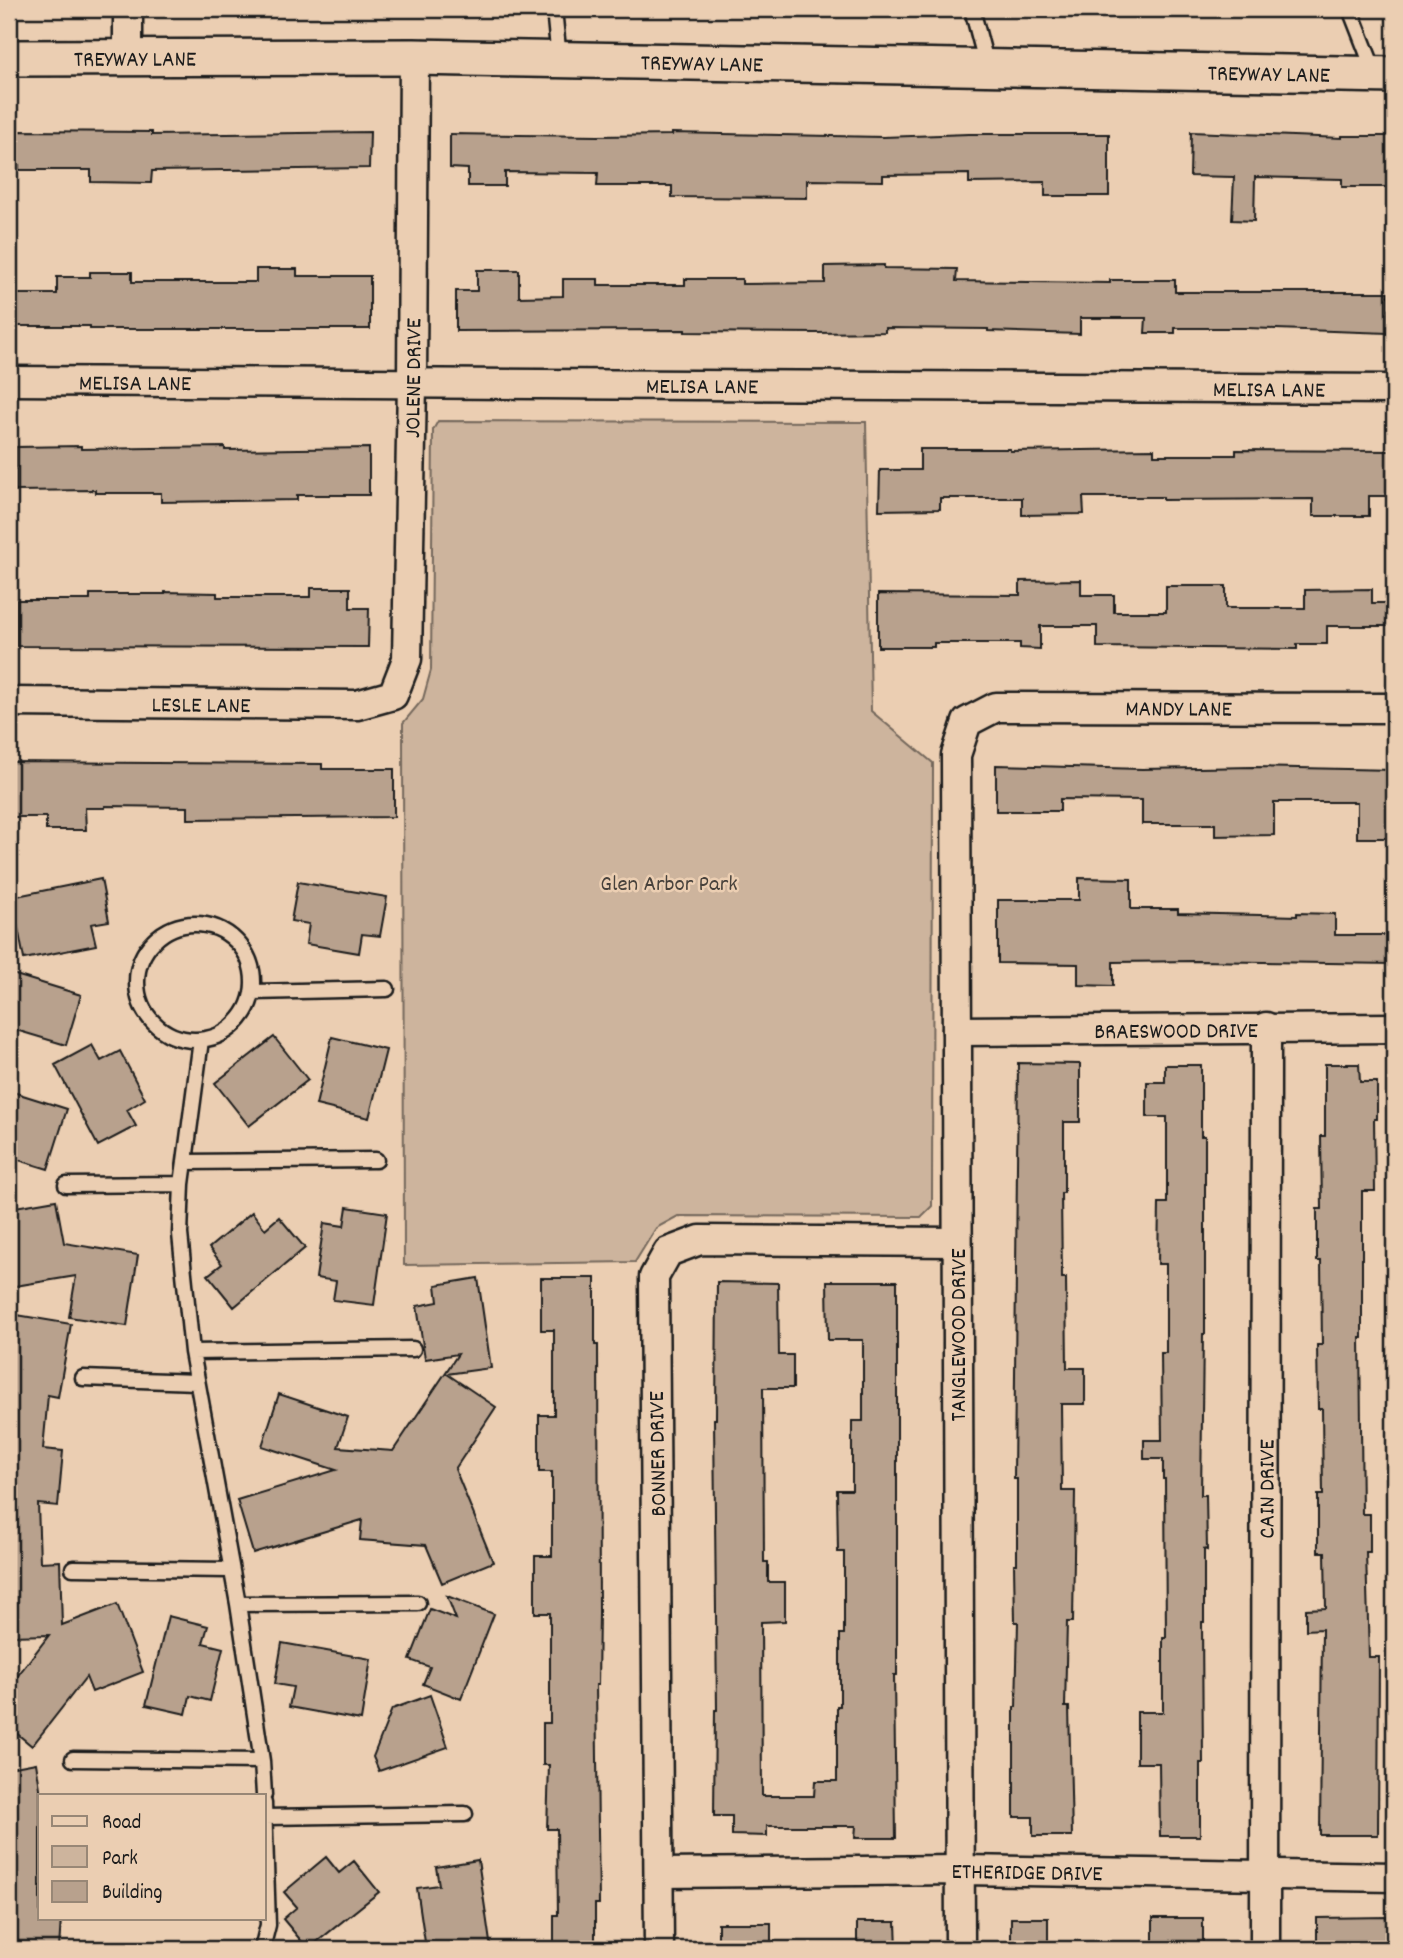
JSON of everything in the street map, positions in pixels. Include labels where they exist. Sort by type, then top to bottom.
[{"type":"street","points":[[128,9],[128,58]]},
{"type":"street","name":"TREYWAY LANE","points":[[9,58],[414,57],[1385,75]]},
{"type":"street","name":"JOLENE DRIVE","points":[[393,695],[407,659],[414,57]]},
{"type":"street","name":"MELISA LANE","points":[[9,381],[1394,389]]},
{"type":"street","name":"LESLE LANE","points":[[9,702],[357,705],[393,695]]},
{"type":"street","name":"MANDY LANE","points":[[967,722],[996,707],[1394,708]]},
{"type":"street","name":"TANGLEWOOD DRIVE","points":[[960,1949],[956,755],[967,722]]},
{"type":"street","name":"CAIN DRIVE","points":[[1265,1949],[1266,1027]]},
{"type":"street","name":"BRAESWOOD DRIVE","points":[[957,1031],[1394,1028]]},
{"type":"street","name":"BONNER DRIVE","points":[[659,1949],[654,1276],[668,1252],[700,1240],[956,1242]]},
{"type":"street","name":"ETHERIDGE DRIVE","points":[[659,1873],[961,1870],[1394,1877]]},
{"type":"lane","points":[[554,9],[559,60]]},
{"type":"lane","points":[[972,9],[987,68]]},
{"type":"lane","points":[[1350,9],[1385,75]]},
{"type":"lane","points":[[194,923],[210,925],[226,932],[239,943],[253,974],[253,992],[240,1019],[229,1030],[201,1040],[168,1034],[154,1023],[138,994],[136,977],[140,960],[149,945],[161,933],[194,923]]},
{"type":"lane","points":[[253,992],[387,989]]},
{"type":"lane","points":[[201,1040],[182,1184],[180,1234],[192,1352],[238,1604],[262,1761],[264,1794]]},
{"type":"lane","points":[[185,1162],[376,1160]]},
{"type":"lane","points":[[66,1185],[182,1184]]},
{"type":"lane","points":[[192,1352],[414,1349]]},
{"type":"lane","points":[[83,1378],[197,1382]]},
{"type":"lane","points":[[73,1568],[230,1570]]},
{"type":"lane","points":[[238,1604],[418,1603]]},
{"type":"lane","points":[[73,1759],[262,1761]]},
{"type":"lane","points":[[266,1817],[465,1814]]},
{"type":"lane","points":[[262,1949],[268,1925],[266,1853]]},
{"type":"green space","name":"Glen Arbor Park","points":[[438,421],[866,422],[871,711],[933,763],[932,1206],[921,1217],[678,1216],[656,1228],[635,1262],[404,1265],[403,723],[423,699],[431,670],[433,430]]},
{"type":"building","points":[[19,131],[152,132],[152,135],[370,132],[369,168],[152,171],[151,183],[91,182],[91,170],[19,170]]},
{"type":"building","points":[[1191,132],[1342,138],[1394,136],[1394,187],[1342,187],[1342,179],[1255,177],[1254,221],[1232,220],[1234,177],[1190,176]]},
{"type":"building","points":[[672,133],[883,137],[1109,134],[1109,196],[1045,196],[1045,182],[969,183],[969,174],[883,175],[883,181],[807,180],[807,198],[672,197],[672,186],[597,186],[598,173],[505,172],[505,186],[468,186],[468,169],[450,168],[450,134],[598,136]]},
{"type":"building","points":[[884,265],[884,268],[957,269],[956,281],[1110,283],[1110,280],[1175,280],[1175,292],[1388,292],[1388,333],[1175,328],[1175,333],[1145,333],[1146,318],[1080,318],[1080,334],[988,329],[885,328],[885,332],[816,333],[685,330],[456,331],[456,291],[477,291],[477,270],[519,270],[519,297],[563,296],[563,279],[598,279],[598,285],[685,285],[685,279],[742,279],[742,284],[825,283],[825,266]]},
{"type":"building","points":[[256,269],[297,269],[297,276],[370,276],[370,329],[90,329],[90,326],[9,326],[9,294],[57,294],[57,277],[90,277],[90,272],[132,272],[132,282],[256,282]]},
{"type":"building","points":[[81,446],[81,449],[225,447],[225,450],[369,448],[369,495],[297,495],[297,500],[161,502],[161,493],[16,491],[16,447]]},
{"type":"building","points":[[920,449],[1154,449],[1154,455],[1236,455],[1236,450],[1394,451],[1394,496],[1369,496],[1369,516],[1313,516],[1313,499],[1163,500],[1163,497],[1083,497],[1084,514],[1022,515],[1022,498],[940,498],[940,509],[879,510],[880,470],[920,470]]},
{"type":"building","points":[[1081,580],[1081,595],[1114,595],[1114,612],[1166,612],[1166,586],[1226,586],[1226,608],[1305,608],[1305,590],[1372,589],[1372,603],[1394,603],[1394,626],[1327,626],[1327,644],[1297,644],[1297,649],[1097,647],[1097,626],[1040,626],[1040,649],[1020,648],[1020,643],[934,643],[934,647],[878,647],[878,594],[1020,595],[1020,581]]},
{"type":"building","points":[[311,588],[350,588],[350,608],[369,608],[368,647],[17,646],[17,600],[90,600],[90,594],[165,592],[217,593],[217,597],[311,597]]},
{"type":"building","points":[[9,762],[322,764],[322,769],[394,769],[394,817],[188,819],[188,807],[105,806],[85,808],[86,830],[46,830],[46,817],[9,817]]},
{"type":"building","points":[[996,765],[1142,769],[1254,767],[1394,770],[1394,838],[1357,838],[1357,802],[1274,802],[1274,835],[1215,836],[1215,824],[1142,824],[1142,800],[1060,799],[1060,811],[996,811]]},
{"type":"building","points":[[1079,878],[1131,879],[1131,909],[1297,916],[1297,913],[1335,914],[1335,935],[1394,935],[1394,964],[1113,962],[1113,986],[1078,985],[1078,964],[998,963],[998,900],[1079,900]]},
{"type":"building","points":[[101,879],[109,921],[91,924],[96,945],[24,959],[12,897]]},
{"type":"building","points":[[298,882],[387,897],[380,936],[362,934],[359,953],[306,944],[309,924],[291,921]]},
{"type":"building","points":[[9,973],[81,995],[66,1045],[9,1028]]},
{"type":"building","points":[[274,1037],[308,1080],[249,1126],[215,1083]]},
{"type":"building","points":[[332,1037],[386,1050],[369,1118],[316,1105]]},
{"type":"building","points":[[92,1045],[101,1061],[120,1051],[145,1099],[127,1110],[136,1126],[98,1146],[55,1065]]},
{"type":"building","points":[[1018,1063],[1080,1064],[1080,1122],[1064,1122],[1064,1193],[1061,1193],[1067,1368],[1085,1368],[1085,1404],[1061,1404],[1062,1491],[1075,1491],[1073,1622],[1067,1622],[1065,1707],[1069,1707],[1072,1836],[1033,1836],[1033,1817],[1014,1817],[1014,1707],[1018,1622],[1015,1622],[1014,1564],[1017,1564],[1017,1479],[1014,1479]]},
{"type":"building","points":[[1325,1064],[1359,1064],[1360,1082],[1377,1082],[1377,1119],[1374,1119],[1375,1191],[1362,1191],[1360,1338],[1362,1514],[1370,1514],[1370,1552],[1366,1552],[1369,1657],[1379,1657],[1378,1835],[1320,1835],[1322,1629],[1306,1630],[1306,1609],[1326,1608],[1325,1552],[1318,1552],[1318,1495],[1323,1495],[1322,1409],[1318,1409],[1317,1345],[1322,1345],[1317,1209],[1322,1209],[1321,1136],[1325,1136]]},
{"type":"building","points":[[1165,1065],[1201,1065],[1201,1136],[1205,1136],[1205,1334],[1201,1495],[1206,1495],[1207,1550],[1204,1549],[1202,1622],[1203,1763],[1200,1763],[1200,1836],[1160,1836],[1159,1763],[1137,1763],[1137,1712],[1163,1712],[1163,1638],[1166,1638],[1163,1459],[1144,1459],[1144,1440],[1162,1440],[1161,1353],[1166,1353],[1166,1264],[1158,1264],[1159,1203],[1167,1203],[1167,1117],[1147,1117],[1147,1082],[1165,1082]]},
{"type":"building","points":[[13,1092],[67,1109],[48,1169],[9,1157],[9,1106]]},
{"type":"building","points":[[56,1200],[64,1243],[138,1255],[127,1326],[69,1317],[76,1276],[9,1287],[9,1208]]},
{"type":"building","points":[[347,1207],[387,1213],[374,1305],[333,1300],[336,1281],[316,1278],[324,1223],[344,1226]]},
{"type":"building","points":[[252,1212],[265,1229],[279,1217],[305,1248],[234,1307],[208,1275],[222,1264],[209,1248]]},
{"type":"building","points":[[478,1278],[491,1368],[447,1374],[496,1407],[455,1469],[493,1562],[442,1583],[426,1545],[360,1540],[362,1520],[253,1553],[237,1500],[336,1470],[262,1446],[279,1394],[348,1417],[338,1447],[393,1451],[458,1354],[425,1359],[417,1306],[438,1302],[436,1285]]},
{"type":"building","points":[[541,1278],[595,1278],[595,1345],[598,1345],[599,1613],[596,1685],[599,1904],[595,1904],[595,1949],[554,1949],[554,1915],[558,1915],[557,1829],[547,1829],[549,1765],[543,1765],[543,1723],[550,1723],[550,1613],[535,1613],[535,1556],[552,1556],[552,1472],[539,1472],[539,1415],[554,1415],[554,1330],[541,1330]]},
{"type":"building","points":[[827,1281],[897,1281],[897,1675],[894,1675],[896,1838],[855,1838],[856,1826],[767,1826],[767,1836],[732,1835],[732,1816],[714,1816],[717,1710],[714,1419],[717,1282],[778,1283],[779,1355],[793,1355],[793,1388],[763,1388],[764,1562],[768,1562],[768,1582],[785,1582],[785,1621],[761,1622],[762,1796],[814,1796],[815,1781],[837,1781],[840,1634],[844,1634],[844,1552],[838,1552],[837,1490],[852,1490],[852,1421],[863,1421],[863,1340],[828,1340]]},
{"type":"building","points":[[11,1314],[71,1324],[58,1397],[48,1395],[43,1449],[63,1451],[58,1506],[38,1504],[40,1562],[60,1561],[62,1625],[117,1604],[143,1672],[92,1692],[86,1677],[32,1746],[9,1727],[9,1687],[49,1635],[9,1636]]},
{"type":"building","points":[[447,1596],[494,1614],[461,1699],[423,1684],[430,1667],[410,1660],[430,1609],[456,1619]]},
{"type":"building","points":[[168,1616],[208,1626],[203,1643],[223,1648],[210,1701],[190,1696],[186,1714],[146,1705]]},
{"type":"building","points":[[282,1643],[371,1659],[361,1720],[289,1707],[293,1687],[275,1684]]},
{"type":"building","points":[[430,1695],[448,1747],[379,1771],[373,1757],[392,1709]]},
{"type":"building","points":[[36,1763],[40,1788],[38,1920],[61,1920],[59,1949],[9,1949],[9,1884],[15,1885],[9,1850],[9,1768]]},
{"type":"building","points":[[326,1857],[339,1873],[354,1861],[379,1892],[308,1949],[283,1919],[297,1907],[284,1892]]},
{"type":"building","points":[[478,1860],[491,1949],[426,1949],[417,1888],[439,1885],[436,1867]]},
{"type":"building","points":[[1388,1917],[1388,1949],[1317,1949],[1317,1918]]},
{"type":"building","points":[[1011,1918],[1048,1918],[1048,1949],[1011,1949]]},
{"type":"building","points":[[1153,1918],[1203,1918],[1203,1949],[1153,1949]]},
{"type":"building","points":[[857,1922],[896,1922],[897,1949],[857,1949]]},
{"type":"building","points":[[718,1923],[771,1923],[771,1949],[718,1949]]}]
